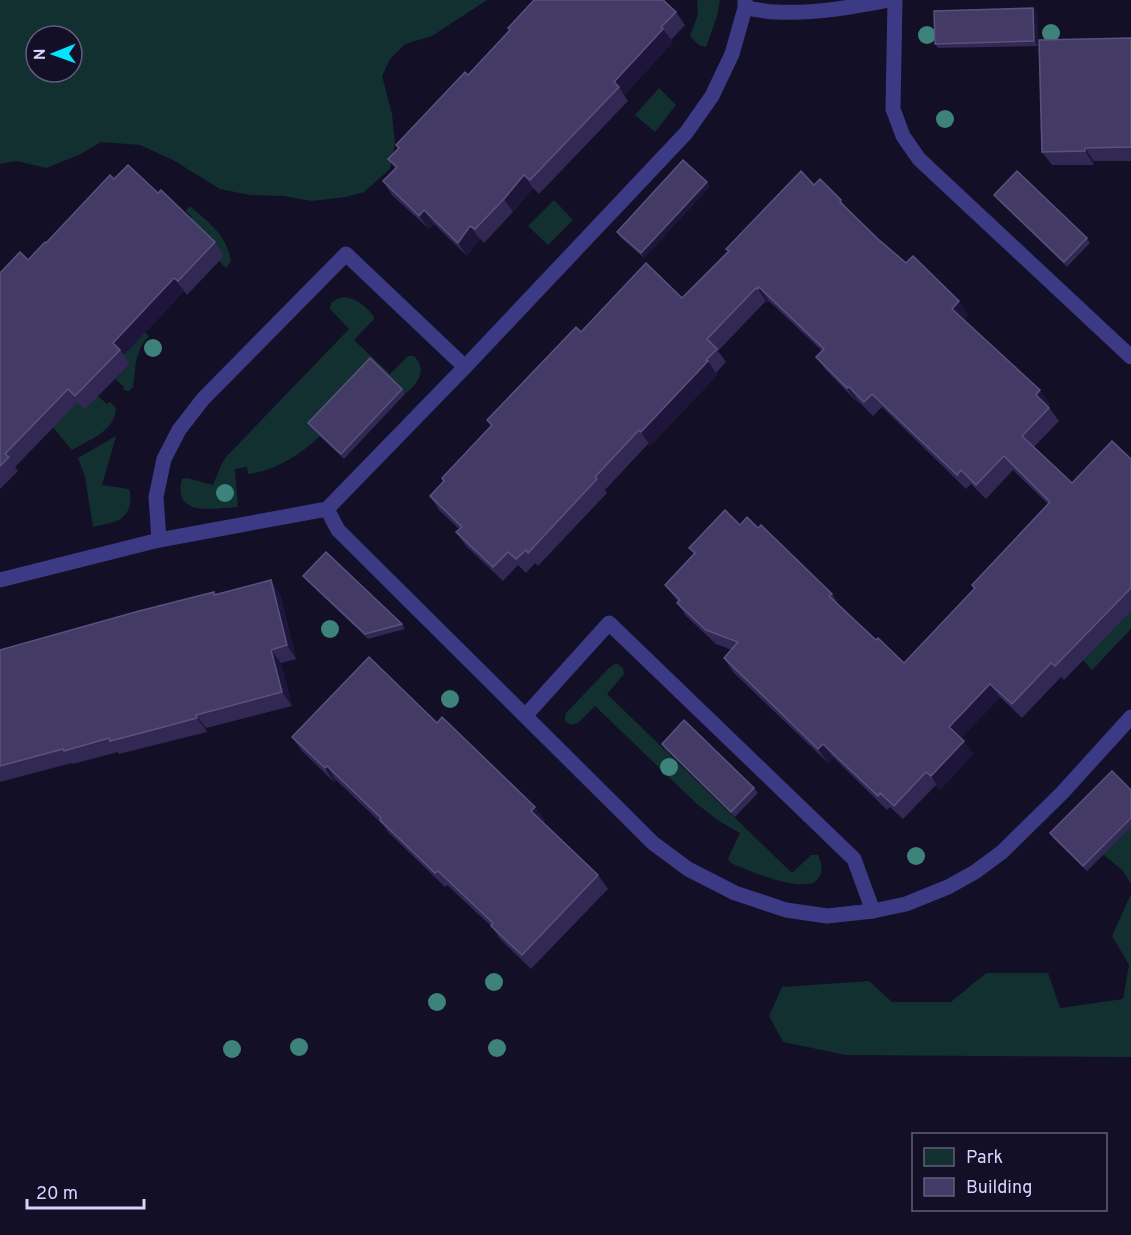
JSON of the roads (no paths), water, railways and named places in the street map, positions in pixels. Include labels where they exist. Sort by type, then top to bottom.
[{"type":"lane","points":[[0,580],[159,540],[327,509],[686,133],[712,96],[732,54],[745,4],[777,12],[813,12],[889,0]]},
{"type":"lane","points":[[895,0],[893,109],[903,136],[919,159],[1131,357]]},
{"type":"lane","points":[[159,540],[156,496],[164,459],[178,430],[203,399],[346,254],[465,367]]},
{"type":"lane","points":[[327,509],[338,530],[653,843],[688,869],[735,893],[786,910],[827,916],[873,911],[906,904],[948,887],[975,872],[1002,852],[1062,793],[1131,717]]},
{"type":"lane","points":[[526,715],[609,623],[854,859],[873,911]]}]
